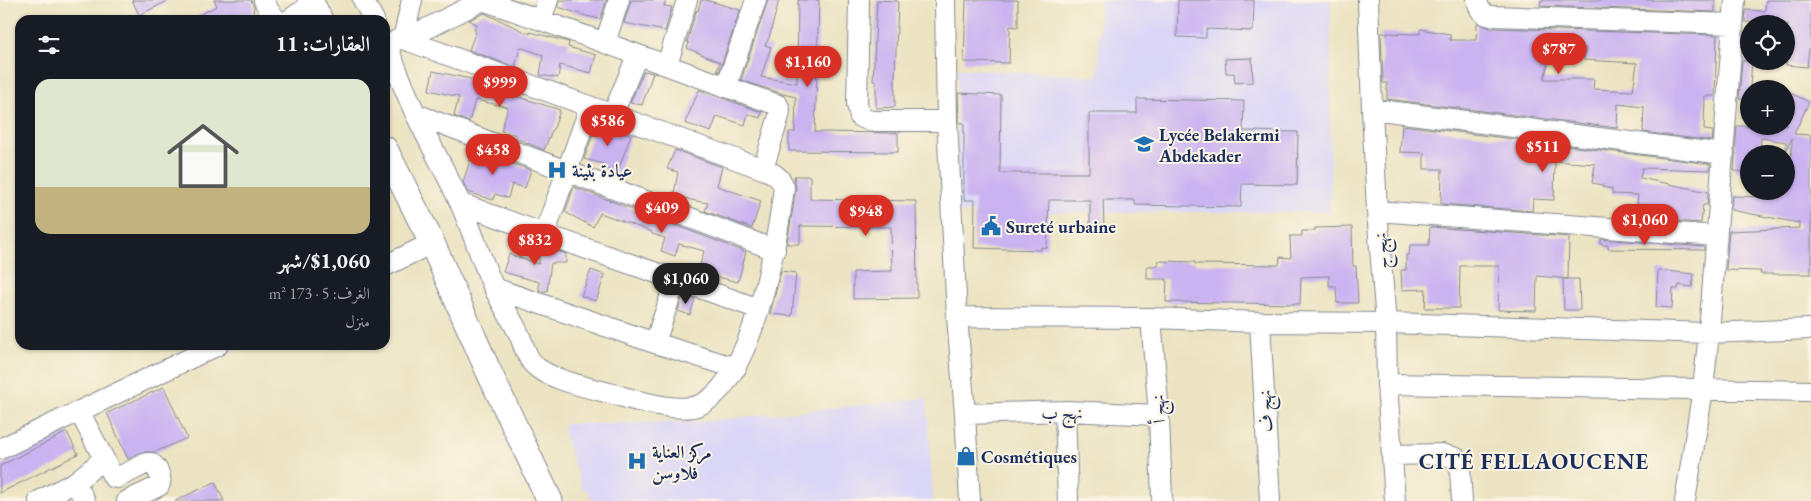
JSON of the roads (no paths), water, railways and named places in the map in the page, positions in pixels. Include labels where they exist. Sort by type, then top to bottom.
[{"type":"main road","points":[[390,159],[432,243],[487,368],[550,501]]},
{"type":"street","points":[[264,0],[273,15]]},
{"type":"street","points":[[363,0],[371,15]]},
{"type":"street","points":[[390,41],[590,107],[763,169],[775,174],[782,181],[784,187],[775,250],[759,309],[736,368],[711,399],[697,406],[684,409],[631,399],[566,381],[534,365],[528,357],[518,331],[494,288],[460,203],[416,114],[390,41],[412,0]]},
{"type":"street","points":[[390,41],[483,0],[541,19],[637,56],[778,105],[780,107],[778,123],[763,169]]},
{"type":"street","points":[[541,19],[548,0]]},
{"type":"street","points":[[605,43],[619,0]]},
{"type":"street","points":[[667,65],[687,0]]},
{"type":"street","points":[[726,87],[756,0]]},
{"type":"street","points":[[858,0],[857,104],[860,117],[872,121],[947,121]]},
{"type":"street","points":[[945,0],[947,121],[957,317],[966,414],[970,501]]},
{"type":"street","name":"نهج ج","points":[[1368,0],[1377,211],[1386,323],[1387,384],[1395,501]]},
{"type":"street","points":[[1477,0],[1478,8],[1484,14],[1490,16],[1733,24]]},
{"type":"street","points":[[1686,501],[1703,389],[1709,333],[1735,0]]},
{"type":"street","points":[[299,15],[314,8]]},
{"type":"street","points":[[612,116],[637,56]]},
{"type":"street","points":[[544,235],[590,107]]},
{"type":"street","points":[[1372,109],[1724,154]]},
{"type":"street","points":[[416,114],[775,250]]},
{"type":"street","points":[[460,203],[544,235],[759,309]]},
{"type":"street","points":[[1377,211],[1716,236]]},
{"type":"street","points":[[390,264],[432,243]]},
{"type":"street","points":[[655,343],[676,279]]},
{"type":"street","points":[[494,288],[655,343],[736,368]]},
{"type":"street","points":[[957,317],[1151,318],[1709,333],[1811,329]]},
{"type":"street","name":"نهج أ","points":[[1151,318],[1159,415],[1162,501]]},
{"type":"street","name":"نهج ف","points":[[1260,322],[1270,501]]},
{"type":"street","points":[[0,448],[207,350]]},
{"type":"street","points":[[1387,384],[1811,391]]},
{"type":"street","points":[[79,411],[113,477],[117,478],[151,463],[157,469],[161,479],[159,486],[127,501]]},
{"type":"street","points":[[1065,411],[1068,501]]},
{"type":"street","name":"نهج ب","points":[[966,414],[1065,411],[1159,415]]},
{"type":"street","points":[[1392,455],[1441,454],[1456,458],[1460,470],[1462,501]]},
{"type":"street","points":[[39,501],[75,482],[104,460]]},
{"type":"street","points":[[75,482],[85,501]]},
{"type":"place","name":"Lycée Belakermi Abdekader","points":[[1144,144]]},
{"type":"place","name":"عيادة بثينة","points":[[557,170]]},
{"type":"place","name":"Sureté urbaine","points":[[991,226]]},
{"type":"place","name":"Cosmétiques","points":[[966,456]]},
{"type":"place","name":"مركز العناية فلاوسن","points":[[637,461]]},
{"type":"district","name":"CITÉ FELLAOUCENE","points":[[1534,461]]}]
